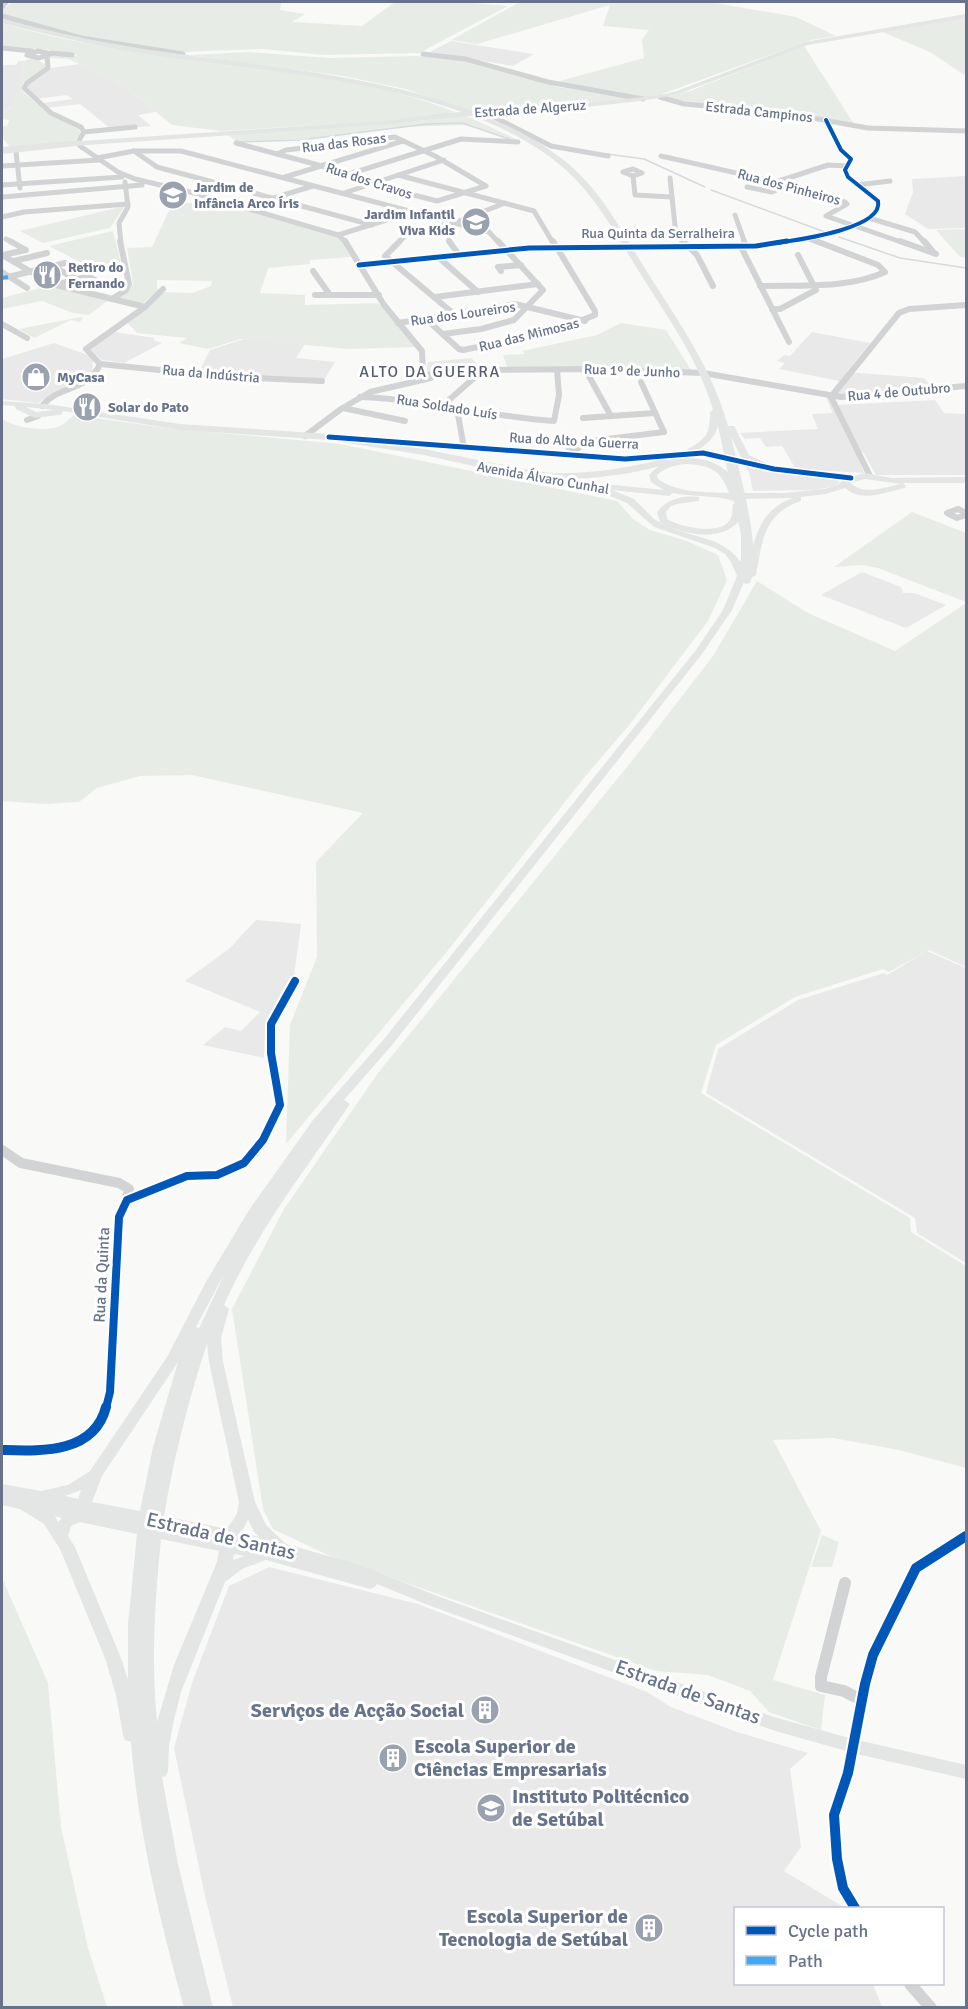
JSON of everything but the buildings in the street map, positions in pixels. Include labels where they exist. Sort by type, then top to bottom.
[{"type":"highway","points":[[2,21],[63,37],[122,48],[269,68],[378,86],[424,98],[490,122],[544,150],[581,180],[599,203],[696,355],[716,399],[734,487],[748,538],[743,581]]},
{"type":"highway","points":[[659,298],[662,308],[691,356],[715,412],[726,447]]},
{"type":"highway","points":[[716,399],[721,404],[741,453],[754,462],[774,470]]},
{"type":"highway","points":[[501,467],[574,476],[633,467],[677,457],[701,444],[712,431],[715,412]]},
{"type":"main road","name":"Estrada de Algeruz","points":[[2,151],[394,122],[444,115],[660,97],[679,92],[807,43],[966,16]]},
{"type":"main road","points":[[2,403],[38,411]]},
{"type":"main road","name":"Avenida Álvaro Cunhal","points":[[38,411],[66,411],[156,424],[343,443],[574,485],[673,496],[810,497],[851,485]]},
{"type":"main road","name":"Avenida Álvaro Cunhal","points":[[233,432],[329,437],[424,452],[614,488],[716,497],[811,494],[837,490],[851,485]]},
{"type":"main road","points":[[716,497],[672,490],[659,485],[653,475],[664,466],[676,462],[704,464],[721,470],[734,487]]},
{"type":"main road","points":[[851,485],[870,476],[884,483],[966,481]]},
{"type":"main road","points":[[851,485],[876,493],[884,483]]},
{"type":"main road","points":[[574,485],[624,498],[638,506],[657,526],[706,541],[726,550],[733,556],[743,581]]},
{"type":"main road","points":[[716,497],[676,501],[664,508],[661,515],[668,524],[678,528],[691,531],[716,530],[735,520],[739,506]]},
{"type":"main road","points":[[61,1535],[65,1523],[81,1510],[95,1475],[169,1366],[214,1280],[243,1244],[388,1042],[699,652],[720,631],[731,614],[743,581],[750,575],[758,542],[773,510],[786,502],[810,497]]},
{"type":"main road","points":[[192,2007],[162,1886],[141,1765],[135,1629],[154,1498],[189,1375],[243,1244]]},
{"type":"main road","points":[[243,1244],[214,1338],[216,1362],[247,1502],[260,1529],[270,1539],[290,1551]]},
{"type":"main road","points":[[95,1475],[72,1489],[30,1500],[61,1535],[119,1674],[128,1717],[151,1869],[192,2007]]},
{"type":"main road","name":"Estrada de Santas","points":[[2,1489],[30,1500],[227,1541],[290,1551],[355,1569],[435,1601],[772,1723],[853,1746],[966,1772]]},
{"type":"main road","name":"Estrada de Santas","points":[[2,1500],[30,1500]]},
{"type":"main road","points":[[198,1982],[176,1872],[160,1758],[168,1707],[216,1586],[227,1555],[227,1541],[239,1524],[247,1502]]},
{"type":"main road","name":"Estrada de Santas","points":[[227,1541],[268,1555],[435,1601]]},
{"type":"main road","points":[[146,1555],[147,1680],[151,1757],[168,1857],[204,2007]]},
{"type":"main road","points":[[216,1586],[237,1564],[268,1555]]},
{"type":"street","points":[[2,7],[4,2]]},
{"type":"street","points":[[2,16],[81,38],[183,54]]},
{"type":"street","points":[[2,48],[38,51],[48,57]]},
{"type":"street","points":[[19,50],[28,53],[38,51]]},
{"type":"street","points":[[28,53],[29,57],[39,58],[72,55]]},
{"type":"street","points":[[423,54],[465,59],[548,82],[643,99]]},
{"type":"street","points":[[48,57],[48,69],[27,83],[25,90],[51,113],[81,127],[84,132]]},
{"type":"street","name":"Estrada Campinos","points":[[660,97],[684,104],[784,113],[895,130],[966,131]]},
{"type":"street","points":[[524,110],[494,117],[551,146],[608,156]]},
{"type":"street","points":[[826,120],[841,150],[851,159],[845,173],[878,201],[879,210],[869,218]]},
{"type":"street","points":[[831,126],[848,124]]},
{"type":"street","points":[[956,131],[966,124]]},
{"type":"street","points":[[135,127],[84,132],[75,145],[98,159],[123,180],[166,186],[338,235],[349,245],[379,296],[422,351],[422,377],[380,388],[360,397],[305,436]]},
{"type":"street","name":"Rua das Rosas","points":[[277,154],[286,150],[389,137],[424,150],[486,185],[467,193]]},
{"type":"street","points":[[346,175],[461,139],[518,142]]},
{"type":"street","points":[[284,178],[403,141]]},
{"type":"street","name":"Rua dos Cravos","points":[[236,143],[322,166],[371,184],[437,201],[467,193]]},
{"type":"street","points":[[17,150],[20,187]]},
{"type":"street","points":[[134,151],[157,167],[372,225]]},
{"type":"street","points":[[2,166],[98,159],[134,151],[181,151],[489,232],[543,290],[510,321],[481,329],[443,334]]},
{"type":"street","name":"Rua dos Pinheiros","points":[[662,156],[776,182],[846,203],[825,215],[936,254],[915,232],[869,218]]},
{"type":"street","points":[[342,193],[444,160]]},
{"type":"street","points":[[776,182],[828,165],[848,166]]},
{"type":"street","name":"Rua das Mimosas","points":[[398,175],[536,213],[595,311],[594,317],[585,321],[513,341],[466,350],[459,349],[426,319]]},
{"type":"street","points":[[633,176],[635,195],[672,197]]},
{"type":"street","points":[[670,178],[676,235],[697,255],[713,286]]},
{"type":"street","points":[[2,197],[24,196],[30,193],[135,179]]},
{"type":"street","points":[[2,185],[20,187],[135,179],[143,184]]},
{"type":"street","points":[[112,298],[126,290],[129,284],[118,230],[128,204],[123,180]]},
{"type":"street","points":[[857,185],[890,181]]},
{"type":"street","points":[[747,187],[771,192],[787,185]]},
{"type":"street","points":[[243,208],[313,186]]},
{"type":"street","points":[[20,187],[30,193]]},
{"type":"street","points":[[13,195],[20,187]]},
{"type":"street","points":[[454,314],[385,256],[403,237],[454,223],[505,203]]},
{"type":"street","points":[[2,216],[24,212],[128,204]]},
{"type":"street","points":[[338,235],[412,212]]},
{"type":"street","points":[[735,214],[744,247],[760,286],[789,342]]},
{"type":"street","name":"Rua Quinta da Serralheira","points":[[359,265],[557,247],[744,247],[830,236],[869,218]]},
{"type":"street","points":[[2,255],[26,250],[6,239]]},
{"type":"street","points":[[760,286],[837,283],[885,272],[878,265],[809,239]]},
{"type":"street","points":[[449,241],[459,255]]},
{"type":"street","points":[[14,261],[47,253]]},
{"type":"street","points":[[2,255],[56,285],[145,307]]},
{"type":"street","points":[[772,309],[780,309],[816,290],[798,255]]},
{"type":"street","points":[[438,257],[478,291]]},
{"type":"street","points":[[8,277],[65,263]]},
{"type":"street","points":[[501,271],[498,267],[521,265]]},
{"type":"street","points":[[52,266],[76,279]]},
{"type":"street","points":[[313,271],[330,295]]},
{"type":"street","points":[[2,272],[27,288]]},
{"type":"street","points":[[56,285],[88,276],[104,285]]},
{"type":"street","points":[[435,297],[538,284]]},
{"type":"street","points":[[38,411],[51,396],[89,382],[100,364],[86,349],[145,307],[162,289]]},
{"type":"street","points":[[315,295],[379,296]]},
{"type":"street","name":"Rua dos Loureiros","points":[[399,323],[511,304],[528,306],[585,321]]},
{"type":"street","points":[[870,476],[831,397],[899,313],[909,309],[966,305]]},
{"type":"street","points":[[2,324],[27,338]]},
{"type":"street","name":"Rua da Indústria","points":[[100,364],[229,377],[322,381]]},
{"type":"street","points":[[585,369],[611,416]]},
{"type":"street","name":"Rua 1º de Junho","points":[[422,377],[430,379],[431,376],[483,370],[585,369],[727,375],[831,397]]},
{"type":"street","points":[[441,406],[483,370]]},
{"type":"street","name":"Rua Soldado Luís","points":[[360,397],[385,396],[457,409],[554,421],[558,395],[557,370]]},
{"type":"street","points":[[556,454],[571,445],[664,432],[641,382]]},
{"type":"street","name":"Rua 4 de Outubro","points":[[831,397],[859,397],[941,387],[966,387]]},
{"type":"street","points":[[343,408],[405,421]]},
{"type":"street","points":[[457,409],[464,448]]},
{"type":"street","points":[[583,418],[656,413]]},
{"type":"street","name":"Rua do Alto da Guerra","points":[[329,437],[625,459],[703,453],[851,485]]},
{"type":"street","points":[[127,1200],[188,1176],[217,1175],[244,1163],[263,1140],[280,1105],[271,1053],[271,1024],[295,981]]},
{"type":"street","points":[[2,1150],[21,1163],[119,1183],[129,1190],[127,1200]]},
{"type":"street","name":"Rua da Quinta","points":[[2,1450],[42,1452],[72,1446],[94,1433],[106,1413],[110,1392],[119,1217],[127,1200]]},
{"type":"street","points":[[854,1907],[843,1888],[837,1859],[834,1815],[848,1773],[861,1700],[873,1655],[916,1568],[965,1540]]},
{"type":"street","points":[[845,1583],[821,1677],[821,1686],[844,1691],[861,1700]]},
{"type":"street","points":[[912,1985],[931,2007]]},
{"type":"shaded area","points":[[13,2],[281,2],[280,10],[305,14],[292,22],[362,26],[395,2],[460,2],[508,6],[419,53],[324,55],[262,49],[182,52],[85,37],[2,14],[2,9]]},
{"type":"shaded area","points":[[520,2],[724,2],[715,3],[796,17],[836,36],[811,40],[659,95],[642,98],[556,82],[644,58],[642,40],[649,30],[603,26],[610,5],[477,44],[451,40]]},
{"type":"shaded area","points":[[966,17],[966,76],[930,52],[880,31]]},
{"type":"shaded area","points":[[2,23],[114,48],[345,80],[401,94],[455,112],[390,121],[220,131],[172,125],[119,82],[68,59],[49,58],[78,55],[2,46]]},
{"type":"shaded area","points":[[451,41],[534,54],[513,66],[430,52]]},
{"type":"shaded area","points":[[804,46],[854,124],[678,101],[666,97],[690,91]]},
{"type":"shaded area","points":[[248,52],[329,58],[417,56],[455,59],[558,87],[634,99],[552,107],[469,111],[406,89],[343,76],[189,55]]},
{"type":"shaded area","points":[[33,58],[45,64],[45,68],[23,83],[21,90],[50,115],[78,128],[81,133],[75,140],[10,147],[2,137],[2,126],[7,126],[9,120],[2,119],[2,112],[12,107],[24,61]]},
{"type":"shaded area","points":[[18,61],[24,61],[13,106],[2,112],[2,65],[16,65]]},
{"type":"shaded area","points":[[80,64],[119,82],[156,112],[138,115],[151,126],[111,129],[80,104],[47,108],[42,103],[73,99],[67,95],[36,99],[26,90],[28,84],[51,68]]},
{"type":"shaded area","points":[[465,115],[518,140],[470,125],[400,127],[318,138],[237,142],[227,134],[402,123]]},
{"type":"shaded area","points":[[966,176],[966,228],[928,229],[905,214],[913,192],[912,179]]},
{"type":"shaded area","points":[[173,202],[218,205],[223,203],[333,235],[342,241],[351,257],[310,260],[310,264],[268,268],[260,293],[305,295],[305,305],[378,303],[416,347],[348,349],[241,339],[208,349],[179,343],[187,338],[137,333],[128,323],[163,292],[192,293],[211,286],[212,281],[157,280],[159,290],[142,304],[118,297],[129,290],[133,284],[127,248],[152,247]]},
{"type":"shaded area","points":[[125,206],[110,228],[43,243],[20,231]]},
{"type":"shaded area","points":[[966,229],[966,258],[960,257],[936,230]]},
{"type":"shaded area","points":[[113,231],[123,271],[99,272],[49,246]]},
{"type":"shaded area","points":[[52,285],[113,301],[106,302],[89,315],[73,313],[42,301],[2,309],[2,298]]},
{"type":"shaded area","points":[[81,317],[83,319],[79,322],[71,320],[34,338],[19,329]]},
{"type":"shaded area","points":[[621,323],[666,330],[691,370],[507,367],[503,355],[525,354],[522,351],[597,335]]},
{"type":"shaded area","points":[[114,332],[155,338],[153,340],[162,343],[124,363],[102,360],[90,349]]},
{"type":"shaded area","points":[[812,332],[870,343],[847,372],[924,378],[933,387],[838,398],[835,400],[838,405],[935,400],[944,413],[966,414],[966,475],[876,475],[863,452],[856,453],[864,473],[796,469],[782,446],[766,447],[760,438],[745,439],[740,433],[818,429],[812,414],[833,413],[826,398],[839,381],[779,369],[785,363],[777,361],[784,355],[790,356]]},
{"type":"shaded area","points":[[244,339],[305,344],[296,358],[335,362],[324,380],[199,372],[210,350]]},
{"type":"shaded area","points":[[54,343],[85,354],[93,360],[92,375],[88,380],[55,392],[38,403],[2,399],[2,359]]},
{"type":"shaded area","points":[[471,358],[481,367],[426,372],[428,362]]},
{"type":"shaded area","points":[[74,415],[166,428],[340,444],[617,501],[633,519],[650,530],[687,541],[718,555],[727,580],[708,621],[630,724],[583,779],[449,949],[286,1144],[290,1025],[317,957],[316,862],[363,813],[192,775],[140,776],[97,788],[79,802],[45,804],[2,801],[2,419],[20,426],[48,429],[60,426]]},
{"type":"shaded area","points":[[742,463],[782,473],[831,477],[838,479],[839,483],[816,490],[753,491],[749,472]]},
{"type":"shaded area","points":[[912,512],[966,533],[966,602],[878,568],[862,565],[834,567]]},
{"type":"shaded area","points":[[862,572],[901,587],[903,593],[914,593],[946,605],[906,628],[821,595]]},
{"type":"shaded area","points":[[757,581],[808,613],[895,651],[966,603],[966,967],[929,950],[889,972],[883,969],[795,997],[716,1045],[701,1093],[910,1218],[911,1232],[966,1266],[966,1468],[899,1450],[833,1438],[773,1440],[821,1531],[773,1680],[825,1695],[821,1730],[769,1712],[750,1691],[708,1675],[656,1671],[330,1556],[273,1529],[263,1509],[232,1309],[284,1209],[378,1073],[635,757],[713,656]]},
{"type":"shaded area","points":[[256,920],[301,924],[294,976],[265,1029],[264,1058],[203,1045],[225,1027],[241,1031],[260,1012],[185,981],[230,948]]},
{"type":"shaded area","points":[[927,951],[966,968],[966,1263],[917,1233],[915,1218],[706,1093],[718,1049],[798,1000],[884,973],[887,975]]},
{"type":"shaded area","points":[[822,1535],[839,1542],[832,1567],[811,1567]]},
{"type":"shaded area","name":"Instituto Politécnico de Setúbal","points":[[269,1567],[418,1604],[647,1692],[671,1707],[737,1732],[808,1753],[790,1769],[801,1847],[784,1871],[843,1907],[734,1907],[734,1985],[873,1985],[882,2007],[233,2007],[205,1896],[174,1748],[192,1683],[229,1586]]},
{"type":"shaded area","points":[[2,1578],[48,1683],[61,1827],[88,1948],[107,2007],[2,2007]]},
{"type":"waterway","points":[[240,142],[300,140],[427,124],[462,123],[509,139]]},
{"type":"waterway","points":[[607,154],[644,159],[705,187]]},
{"type":"waterway","points":[[711,190],[825,232]]},
{"type":"waterway","points":[[839,237],[900,258],[966,268]]},
{"type":"marked path","points":[[2,278],[8,277]]},
{"type":"cycle path","points":[[359,265],[529,248],[756,246],[830,235],[875,214],[879,206],[878,201],[848,177],[845,170],[851,159],[841,150],[826,120]]},
{"type":"cycle path","points":[[329,437],[625,459],[703,453],[774,469],[851,478]]},
{"type":"cycle path","points":[[2,1450],[56,1449],[85,1438],[96,1428],[105,1412],[110,1392],[119,1217],[127,1200],[187,1176],[217,1175],[244,1163],[263,1140],[280,1105],[271,1053],[271,1024],[295,981]]},
{"type":"cycle path","points":[[854,1907],[843,1888],[837,1859],[834,1815],[848,1773],[865,1684],[873,1655],[916,1568],[966,1536]]},
{"type":"place","name":"Jardim de Infância Arco Íris","points":[[173,195]]},
{"type":"place","name":"Jardim Infantil Viva Kids","points":[[476,222]]},
{"type":"place","name":"Retiro do Fernando","points":[[47,275]]},
{"type":"place","name":"MyCasa","points":[[36,377]]},
{"type":"place","name":"Solar do Pato","points":[[87,407]]},
{"type":"place","name":"Serviços de Acção Social","points":[[485,1710]]},
{"type":"place","name":"Escola Superior de Ciências Empresariais","points":[[393,1758]]},
{"type":"place","name":"Instituto Politécnico de Setúbal","points":[[491,1808]]},
{"type":"place","name":"Escola Superior de Tecnologia de Setúbal","points":[[649,1928]]},
{"type":"district","name":"ALTO DA GUERRA","points":[[430,372]]}]
